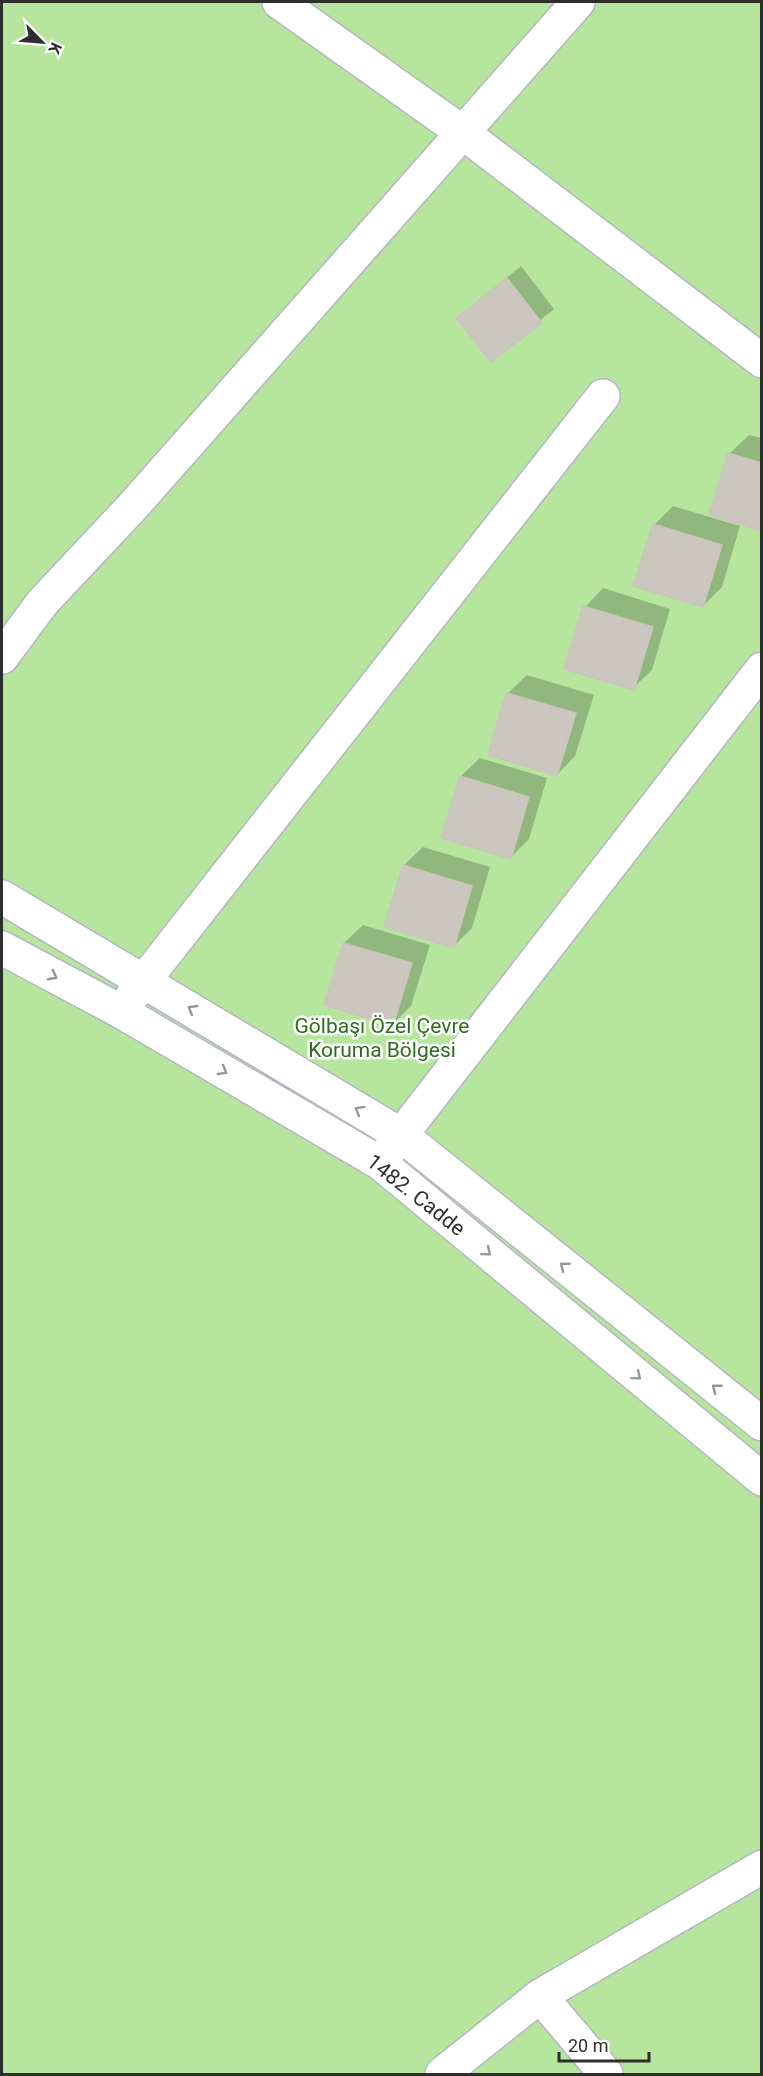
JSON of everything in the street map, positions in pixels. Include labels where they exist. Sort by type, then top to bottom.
[{"type":"street","points":[[279,2],[462,132],[762,361]]},
{"type":"street","points":[[2,657],[42,603],[134,505],[578,2]]},
{"type":"street","points":[[120,1011],[603,396]]},
{"type":"street","points":[[380,1163],[762,669]]},
{"type":"street","name":"1482. Cadde","points":[[2,897],[401,1135],[762,1424]]},
{"type":"street","name":"1482. Cadde","points":[[2,948],[120,1011],[380,1163],[762,1479]]},
{"type":"street","points":[[442,2074],[540,1996],[762,1868]]},
{"type":"street","points":[[540,1996],[606,2074]]},
{"type":"green space","name":"Gölbaşı Özel Çevre Koruma Bölgesi","points":[[2,2],[761,2],[761,2074],[2,2074]]},
{"type":"building","points":[[507,278],[542,323],[491,362],[456,318]]},
{"type":"building","points":[[728,453],[762,463],[762,531],[709,515]]},
{"type":"building","points":[[653,524],[722,545],[703,607],[633,586]]},
{"type":"building","points":[[583,606],[653,627],[634,690],[564,669]]},
{"type":"building","points":[[506,693],[576,713],[557,776],[488,755]]},
{"type":"building","points":[[460,776],[529,797],[511,859],[441,838]]},
{"type":"building","points":[[403,865],[472,886],[454,948],[384,927]]},
{"type":"building","points":[[343,943],[412,963],[393,1026],[324,1005]]}]
